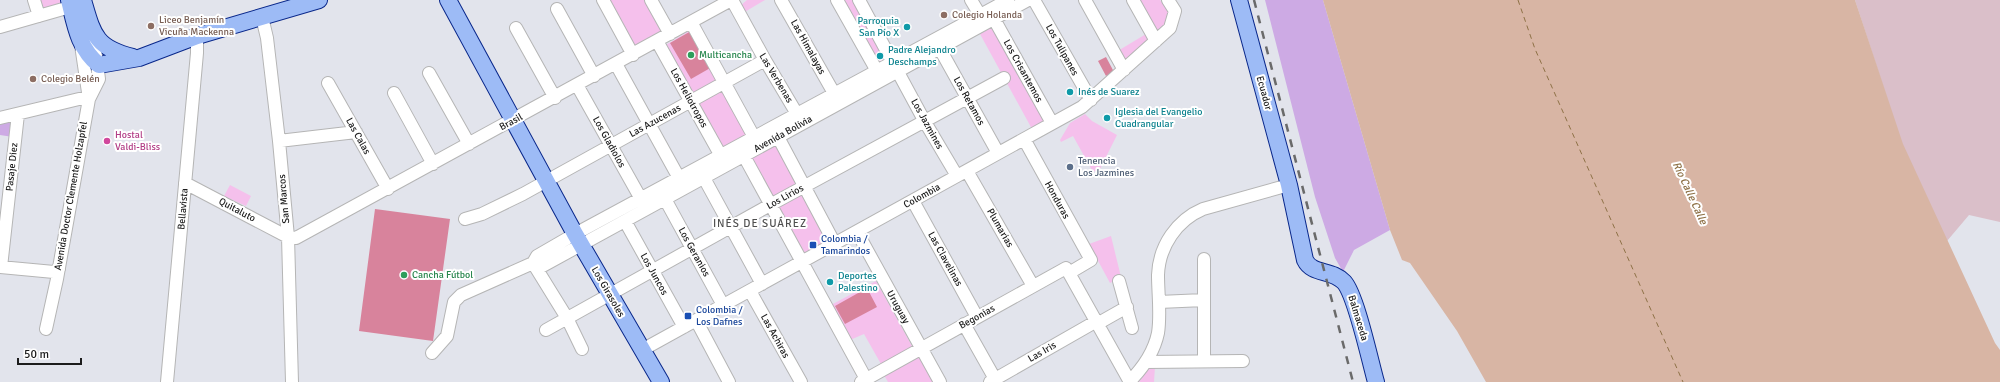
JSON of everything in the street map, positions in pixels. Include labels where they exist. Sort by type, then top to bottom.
[{"type":"main road","points":[[448,0],[578,239]]},
{"type":"main road","name":"Ecuador","points":[[1240,0],[1289,185]]},
{"type":"main road","points":[[74,2],[87,38],[88,56],[99,65],[139,58],[197,36],[315,1]]},
{"type":"main road","points":[[87,38],[97,40],[110,50],[139,58]]},
{"type":"main road","name":"Balmaceda","points":[[1289,185],[1306,264],[1315,270],[1336,275],[1349,289],[1376,382]]},
{"type":"main road","name":"Los Girasoles","points":[[578,239],[609,295],[662,382]]},
{"type":"street","points":[[34,0],[39,16]]},
{"type":"street","points":[[603,0],[633,54]]},
{"type":"street","points":[[651,0],[670,34]]},
{"type":"street","name":"Brasil","points":[[288,237],[296,238],[555,98],[691,22],[709,5],[732,0]]},
{"type":"street","name":"Las Verbenas","points":[[732,0],[765,60],[798,114]]},
{"type":"street","name":"Las Himalayas","points":[[781,0],[835,95]]},
{"type":"street","points":[[837,0],[877,72]]},
{"type":"street","name":"Los Jazmines","points":[[859,0],[925,122],[962,173]]},
{"type":"street","points":[[971,0],[980,15]]},
{"type":"street","name":"Avenida Bolivia","points":[[432,353],[447,336],[454,302],[461,295],[535,266],[537,256],[625,221],[778,137],[980,15],[1008,0]]},
{"type":"street","name":"Avenida Bolivia","points":[[578,239],[641,199],[754,137],[877,72],[896,67],[940,49],[1028,0]]},
{"type":"street","name":"Los Tulipanes","points":[[1034,0],[1091,100]]},
{"type":"street","points":[[1085,0],[1124,70]]},
{"type":"street","points":[[1133,0],[1156,41]]},
{"type":"street","name":"Colombia","points":[[642,350],[913,201],[1091,100],[1170,28],[1175,11],[1168,0]]},
{"type":"street","points":[[0,27],[39,16],[74,2]]},
{"type":"street","points":[[557,9],[594,76]]},
{"type":"street","name":"San Marcos","points":[[262,16],[267,38],[280,141],[288,237],[292,382]]},
{"type":"street","name":"Los Crisantemos","points":[[994,19],[1052,123]]},
{"type":"street","points":[[691,22],[754,137]]},
{"type":"street","points":[[516,28],[555,98]]},
{"type":"street","name":"Bellavista","points":[[167,382],[197,53],[197,36]]},
{"type":"street","points":[[0,118],[79,99],[89,99],[87,38]]},
{"type":"street","name":"Los Heliotropos","points":[[657,41],[721,156]]},
{"type":"street","name":"Los Retamos","points":[[940,49],[998,153]]},
{"type":"street","name":"Las Azucenas","points":[[465,219],[495,208],[546,182],[765,60]]},
{"type":"street","points":[[616,64],[679,178]]},
{"type":"street","name":"Avenida Doctor Clemente Holzapfel","points":[[46,329],[59,269],[89,99],[100,79],[99,65]]},
{"type":"street","points":[[429,73],[469,144]]},
{"type":"street","name":"Los Lirios","points":[[546,330],[770,204],[925,122],[1004,78]]},
{"type":"street","name":"Las Calas","points":[[328,83],[388,189]]},
{"type":"street","name":"Los Gladiolos","points":[[577,85],[641,199]]},
{"type":"street","points":[[394,93],[433,164]]},
{"type":"street","name":"Pasaje Diez","points":[[1,267],[18,114]]},
{"type":"street","points":[[280,141],[356,132]]},
{"type":"street","points":[[778,137],[835,244]]},
{"type":"street","name":"Honduras","points":[[1024,139],[1092,260]]},
{"type":"street","points":[[744,156],[802,262],[863,381]]},
{"type":"street","name":"Plumarias","points":[[962,173],[1033,286]]},
{"type":"street","points":[[704,178],[762,284]]},
{"type":"street","name":"Quitaluto","points":[[185,183],[288,237]]},
{"type":"street","points":[[1069,273],[1129,382],[1146,362],[1158,335],[1160,320],[1159,262],[1167,242],[1175,228],[1184,220],[1204,209],[1289,185]]},
{"type":"street","name":"Los Geranios","points":[[665,199],[724,305]]},
{"type":"street","name":"Las Clavelinas","points":[[913,201],[978,317]]},
{"type":"street","name":"Los Juncos","points":[[625,221],[684,327]]},
{"type":"street","name":"Uruguay","points":[[856,232],[940,382]]},
{"type":"street","points":[[1204,259],[1204,361]]},
{"type":"street","name":"Begonias","points":[[863,381],[879,377],[921,348],[1066,268],[1069,273],[1092,260]]},
{"type":"street","points":[[535,266],[567,318],[582,349]]},
{"type":"street","points":[[1,267],[54,272],[59,269]]},
{"type":"street","points":[[1119,281],[1132,328]]},
{"type":"street","name":"Las Achiras","points":[[750,291],[801,382]]},
{"type":"street","points":[[1159,302],[1204,300]]},
{"type":"street","name":"Las Iris","points":[[992,380],[1126,307]]},
{"type":"street","points":[[696,320],[729,382]]},
{"type":"street","points":[[964,324],[992,380]]},
{"type":"street","points":[[1146,362],[1243,361]]},
{"type":"shaded area","points":[[37,0],[63,0],[61,4],[40,10]]},
{"type":"shaded area","points":[[606,0],[648,0],[664,30],[633,47]]},
{"type":"shaded area","points":[[747,0],[765,0],[743,13],[740,6]]},
{"type":"shaded area","points":[[840,0],[855,0],[888,58],[877,66]]},
{"type":"shaded area","points":[[1135,0],[1160,0],[1170,14],[1165,30],[1124,66],[1116,52],[1151,31]]},
{"type":"shaded area","points":[[1265,0],[1323,0],[1390,230],[1354,250],[1343,272],[1335,258],[1315,197]]},
{"type":"shaded area","points":[[1855,0],[2000,0],[2000,222],[1969,215],[1947,241],[1902,144]]},
{"type":"shaded area","points":[[995,25],[1046,121],[1032,129],[980,34]]},
{"type":"shaded area","points":[[691,30],[750,138],[722,153],[664,46]]},
{"type":"shaded area","name":"Multicancha","points":[[691,31],[712,67],[691,79],[670,43]]},
{"type":"shaded area","points":[[1106,57],[1114,72],[1106,76],[1098,61]]},
{"type":"shaded area","points":[[1085,114],[1092,121],[1117,135],[1100,169],[1093,172],[1073,136],[1061,142],[1060,140],[1070,123]]},
{"type":"shaded area","points":[[14,121],[13,137],[0,135],[0,123]]},
{"type":"shaded area","points":[[776,141],[830,241],[802,254],[747,157]]},
{"type":"shaded area","points":[[230,185],[251,196],[246,206],[224,196]]},
{"type":"shaded area","name":"Cancha Fútbol","points":[[375,209],[450,219],[433,341],[359,331]]},
{"type":"shaded area","points":[[1111,236],[1121,277],[1110,283],[1089,244]]},
{"type":"shaded area","points":[[876,281],[912,346],[910,351],[881,364],[864,334],[850,340],[831,305]]},
{"type":"shaded area","points":[[867,288],[877,307],[845,324],[835,306]]},
{"type":"shaded area","points":[[917,357],[920,358],[933,382],[888,382],[884,375]]},
{"type":"shaded area","points":[[1151,366],[1155,366],[1154,382],[1139,382]]},
{"type":"water","name":"Río Calle Calle","points":[[1323,0],[1855,0],[1903,144],[1995,343],[2000,350],[2000,382],[1486,382],[1457,331],[1410,263],[1402,260],[1390,230]]},
{"type":"ferry route","points":[[1518,0],[1535,49],[1683,382]]},
{"type":"railway","points":[[1254,0],[1353,382]]},
{"type":"place","name":"Colegio Holanda","points":[[944,15]]},
{"type":"place","name":"Liceo Benjamín Vicuña Mackenna","points":[[151,26]]},
{"type":"place","name":"Parroquia San Pío X","points":[[907,27]]},
{"type":"place","name":"Multicancha","points":[[691,55]]},
{"type":"place","name":"Padre Alejandro Deschamps","points":[[880,56]]},
{"type":"place","name":"Colegio Belén","points":[[33,79]]},
{"type":"place","name":"Inés de Suarez","points":[[1070,92]]},
{"type":"place","name":"Iglesia del Evangelio Cuadrangular","points":[[1107,118]]},
{"type":"place","name":"Hostal Valdi-Bliss","points":[[107,141]]},
{"type":"place","name":"Tenencia Los Jazmines","points":[[1070,167]]},
{"type":"place","name":"Colombia / Tamarindos","points":[[813,245]]},
{"type":"place","name":"Cancha Fútbol","points":[[404,275]]},
{"type":"place","name":"Deportes Palestino","points":[[830,282]]},
{"type":"place","name":"Colombia / Los Dafnes","points":[[688,316]]},
{"type":"district","name":"INÉS DE SUÁREZ","points":[[760,223]]}]
